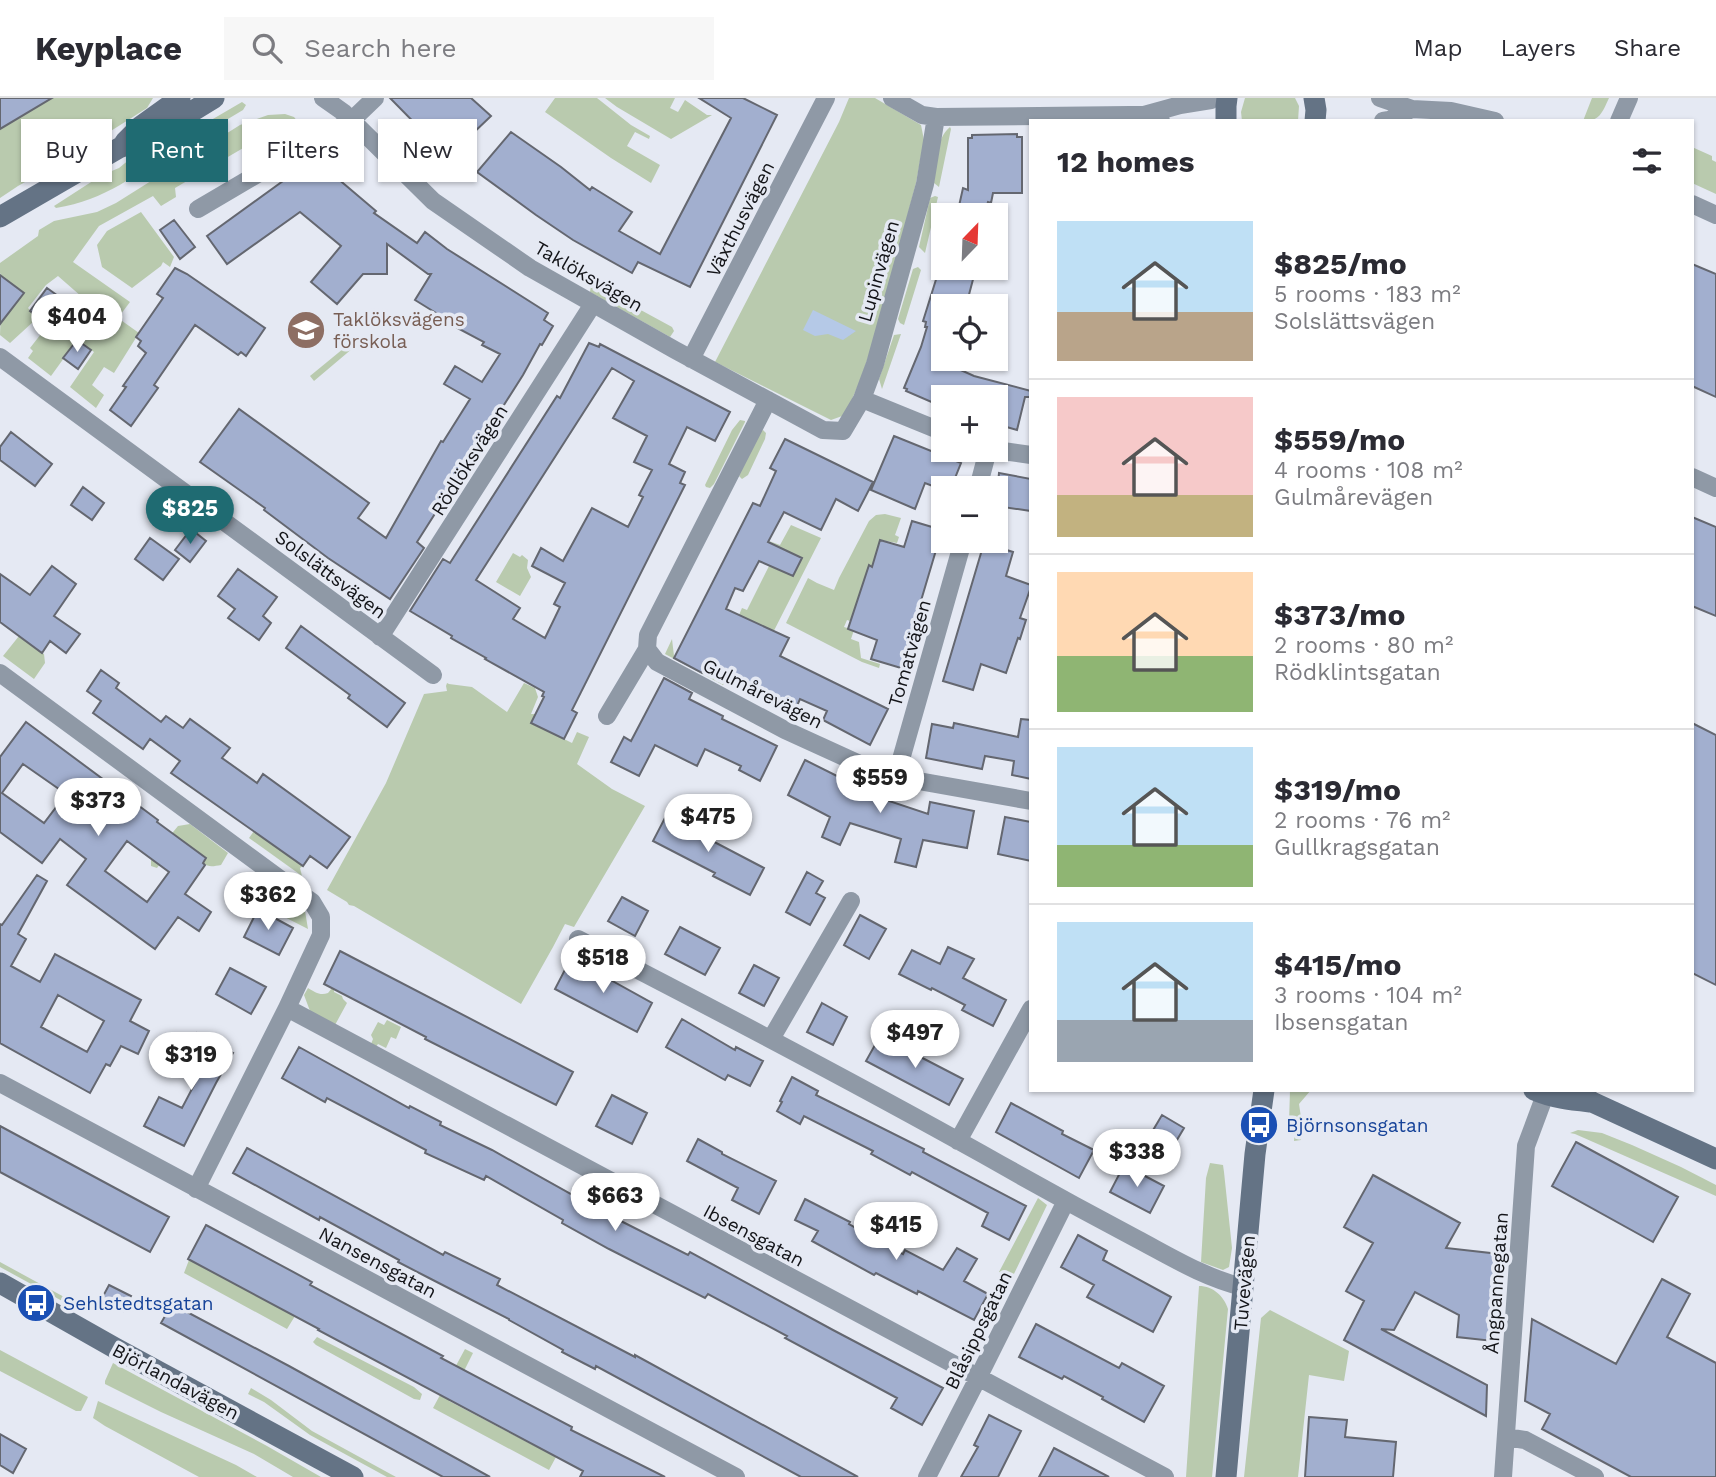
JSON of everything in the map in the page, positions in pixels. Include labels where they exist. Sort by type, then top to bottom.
[{"type":"street","points":[[119,148],[141,126],[180,98]]},
{"type":"street","points":[[0,217],[119,148],[152,136],[214,98]]},
{"type":"street","name":"Taklöksvägen","points":[[323,98],[343,110],[433,201],[534,270],[823,430],[843,431]]},
{"type":"street","points":[[198,209],[317,139],[343,110],[375,98]]},
{"type":"street","points":[[892,98],[922,115],[936,117],[1139,114],[1214,98]]},
{"type":"street","points":[[1226,119],[1227,98]]},
{"type":"street","points":[[1314,98],[1315,119]]},
{"type":"street","points":[[1380,98],[1412,109],[1451,111],[1487,119]]},
{"type":"street","points":[[1620,119],[1629,98]]},
{"type":"street","name":"Växthusvägen","points":[[691,359],[823,99]]},
{"type":"street","points":[[1391,119],[1412,109]]},
{"type":"street","name":"Lupinvägen","points":[[843,431],[862,399],[875,364],[925,184],[936,117]]},
{"type":"street","points":[[1694,205],[1716,215]]},
{"type":"street","name":"Rödlöksvägen","points":[[380,637],[593,304]]},
{"type":"street","name":"Solslättsvägen","points":[[0,357],[433,675]]},
{"type":"street","points":[[862,399],[931,427]]},
{"type":"street","points":[[607,716],[647,649],[648,635],[768,400]]},
{"type":"street","points":[[1008,452],[1029,455]]},
{"type":"street","points":[[1694,478],[1716,488]]},
{"type":"street","name":"Tomatvägen","points":[[896,777],[960,553]]},
{"type":"street","name":"Gulmårevägen","points":[[647,649],[657,662],[779,728],[866,767],[896,777],[1029,801]]},
{"type":"street","points":[[0,673],[312,902],[321,917],[321,935],[196,1189]]},
{"type":"street","points":[[771,1039],[850,901]]},
{"type":"street","points":[[578,939],[771,1039],[1186,1265],[1222,1282],[1243,1287]]},
{"type":"street","name":"Ibsensgatan","points":[[287,1008],[1165,1477]]},
{"type":"street","points":[[958,1140],[1029,1013]]},
{"type":"street","name":"Nansensgatan","points":[[0,1083],[736,1477]]},
{"type":"street","name":"Tuvevägen","points":[[1226,1477],[1255,1154],[1264,1092]]},
{"type":"street","points":[[1540,1093],[1569,1100],[1584,1096],[1716,1159]]},
{"type":"street","name":"Ångpannegatan","points":[[1503,1477],[1526,1146],[1540,1093]]},
{"type":"street","name":"Blåsippsgatan","points":[[927,1477],[1066,1201]]},
{"type":"street","name":"Björlandavägen","points":[[0,1283],[353,1477]]},
{"type":"street","points":[[1506,1437],[1525,1440],[1595,1477]]},
{"type":"green space","points":[[0,98],[153,98],[147,108],[112,130],[112,119],[21,119],[21,182],[25,182],[0,198]]},
{"type":"green space","points":[[555,98],[597,98],[631,125],[650,136],[649,139],[635,132],[627,146],[660,165],[651,183],[545,112]]},
{"type":"green space","points":[[605,98],[675,98],[670,108],[678,112],[685,100],[707,115],[712,115],[671,139]]},
{"type":"green space","points":[[849,98],[875,98],[921,125],[924,140],[916,183],[878,328],[845,415],[831,420],[715,362]]},
{"type":"green space","points":[[1245,98],[1295,98],[1299,106],[1298,119],[1242,119]]},
{"type":"green space","points":[[1592,98],[1609,98],[1600,115],[1594,119],[1584,119]]},
{"type":"green space","points":[[242,102],[246,105],[243,110],[228,119],[213,119]]},
{"type":"green space","points":[[285,114],[296,119],[257,119]]},
{"type":"green space","points":[[242,124],[242,149],[228,157],[228,133]]},
{"type":"green space","points":[[950,127],[939,187],[934,183],[937,153],[941,138]]},
{"type":"green space","points":[[1694,148],[1712,156],[1712,160],[1716,162],[1716,194],[1694,184]]},
{"type":"green space","points":[[126,162],[126,181],[90,199],[56,208],[54,206],[91,182],[112,182],[112,171]]},
{"type":"green space","points":[[149,182],[185,182],[175,188],[176,197],[161,206],[153,196],[99,226],[73,262],[130,302],[118,318],[139,333],[114,373],[104,367],[92,385],[104,395],[96,408],[70,387],[94,352],[77,340],[51,376],[28,358],[33,351],[30,348],[48,325],[66,337],[90,304],[58,276],[46,285],[28,308],[36,316],[33,322],[10,343],[0,335],[0,263],[38,236],[39,230],[54,221],[97,212]]},
{"type":"green space","points":[[938,197],[937,203],[931,203],[931,227],[925,253],[919,247],[930,198]]},
{"type":"green space","points":[[141,212],[174,257],[170,267],[163,262],[132,288],[102,267],[97,245],[107,231]]},
{"type":"green space","points":[[918,267],[921,270],[904,325],[898,319],[913,269]]},
{"type":"green space","points":[[593,284],[672,327],[674,331],[670,337],[590,292]]},
{"type":"green space","points":[[901,334],[882,389],[879,379],[894,335]]},
{"type":"green space","points":[[349,344],[353,348],[314,381],[310,376]]},
{"type":"green space","points":[[740,420],[745,422],[714,484],[710,488],[706,487],[732,430]]},
{"type":"green space","points":[[763,430],[766,433],[765,439],[748,475],[742,479],[739,476],[759,432]]},
{"type":"green space","points":[[876,515],[901,518],[895,535],[899,537],[897,543],[880,540],[877,549],[889,580],[866,573],[853,622],[847,620],[844,627],[854,630],[851,639],[859,642],[861,658],[880,664],[879,668],[786,623],[808,578],[834,590],[869,521]]},
{"type":"green space","points":[[791,525],[821,538],[757,664],[740,656],[723,685],[665,654],[672,639],[674,656],[714,675],[741,620],[739,615],[742,608],[747,610],[769,566],[793,576],[801,558],[764,550],[769,541],[780,545]]},
{"type":"green space","points":[[513,553],[528,560],[527,568],[531,577],[520,596],[496,582]]},
{"type":"green space","points":[[19,636],[44,654],[45,663],[34,679],[3,656]]},
{"type":"green space","points":[[447,683],[472,687],[507,712],[524,683],[535,688],[538,697],[531,714],[536,714],[532,723],[572,743],[577,732],[589,737],[577,764],[612,789],[645,806],[574,927],[565,924],[521,1004],[327,890],[386,783],[424,694],[447,691]]},
{"type":"green space","points":[[190,824],[228,853],[221,865],[205,865],[203,863],[206,858],[178,838],[157,868],[151,866],[151,859],[178,826]]},
{"type":"green space","points":[[254,831],[303,866],[300,868],[302,876],[249,838]]},
{"type":"green space","points":[[260,877],[305,911],[308,929],[253,901],[250,893]]},
{"type":"green space","points":[[308,988],[322,994],[328,993],[332,988],[342,996],[347,1003],[335,1025],[310,1011],[304,995]]},
{"type":"green space","points":[[387,1020],[401,1027],[396,1039],[391,1037],[386,1048],[378,1044],[376,1047],[371,1044],[371,1035],[378,1022],[384,1025]]},
{"type":"green space","points":[[1290,1092],[1309,1092],[1299,1104],[1301,1140],[1294,1141],[1295,1130],[1289,1123]]},
{"type":"green space","points":[[1578,1130],[1602,1133],[1681,1167],[1716,1185],[1716,1196],[1570,1133]]},
{"type":"green space","points":[[1210,1163],[1223,1165],[1224,1172],[1232,1248],[1229,1267],[1223,1270],[1201,1262],[1206,1178]]},
{"type":"green space","points":[[1038,1198],[1047,1205],[1012,1278],[999,1272]]},
{"type":"green space","points":[[189,1260],[295,1316],[287,1329],[184,1273]]},
{"type":"green space","points":[[0,1262],[77,1304],[75,1308],[0,1267]]},
{"type":"green space","points":[[1199,1286],[1217,1293],[1228,1309],[1212,1477],[1186,1477]]},
{"type":"green space","points":[[1270,1310],[1349,1351],[1344,1381],[1309,1375],[1298,1477],[1244,1477],[1261,1318]]},
{"type":"green space","points":[[317,1337],[414,1387],[422,1394],[420,1400],[316,1345],[313,1342]]},
{"type":"green space","points":[[465,1349],[473,1353],[449,1401],[556,1457],[549,1470],[433,1408]]},
{"type":"green space","points":[[0,1350],[88,1397],[81,1411],[76,1411],[0,1371]]},
{"type":"green space","points":[[113,1363],[321,1477],[293,1477],[254,1454],[105,1384]]},
{"type":"green space","points":[[251,1388],[312,1431],[396,1477],[387,1477],[310,1435],[264,1402],[248,1394]]},
{"type":"green space","points":[[98,1401],[257,1477],[199,1477],[93,1418]]},
{"type":"water","points":[[813,310],[856,331],[843,340],[828,334],[815,336],[803,330]]},
{"type":"building","points":[[0,98],[52,98],[0,129]]},
{"type":"building","points":[[390,98],[471,98],[491,116],[477,129],[477,119],[411,119]]},
{"type":"building","points":[[699,98],[743,98],[777,115],[690,287],[638,262],[632,273],[573,240],[477,172],[511,132],[590,190],[592,187],[632,212],[619,231],[660,254],[731,118]]},
{"type":"building","points":[[1017,134],[1017,137],[1022,137],[1022,193],[993,193],[991,203],[960,203],[963,188],[968,190],[968,138],[972,138],[972,135]]},
{"type":"building","points":[[282,182],[342,182],[376,211],[374,213],[417,243],[425,232],[548,313],[544,320],[553,326],[417,542],[424,548],[390,599],[328,558],[264,510],[265,508],[200,462],[239,409],[369,503],[358,518],[386,538],[441,441],[443,442],[470,399],[444,384],[455,366],[482,382],[500,354],[415,300],[431,274],[387,244],[387,274],[363,274],[337,304],[311,282],[341,246],[300,212],[227,264],[207,236]]},
{"type":"building","points":[[174,220],[195,247],[180,259],[160,230]]},
{"type":"building","points":[[1694,265],[1716,274],[1716,397],[1694,387]]},
{"type":"building","points":[[175,268],[265,328],[246,356],[241,352],[238,355],[195,325],[154,385],[158,388],[131,426],[110,410],[146,353],[138,346],[141,341],[136,337],[163,298],[157,294]]},
{"type":"building","points":[[0,275],[24,293],[0,324]]},
{"type":"building","points":[[936,280],[973,280],[969,294],[931,294]]},
{"type":"building","points":[[47,288],[83,314],[66,338],[30,311]]},
{"type":"building","points":[[931,296],[931,371],[963,371],[1029,390],[1017,430],[1008,427],[1008,385],[931,385],[931,402],[906,391],[904,388],[927,327],[923,321]]},
{"type":"building","points":[[77,340],[91,350],[78,369],[63,358]]},
{"type":"building","points":[[589,343],[599,347],[600,344],[730,412],[715,441],[687,427],[669,464],[685,472],[680,483],[685,485],[572,710],[577,713],[564,739],[531,723],[544,692],[485,659],[410,611],[443,559],[450,563],[557,396],[560,398]],"holes":[[[612,368],[634,381],[613,418],[647,436],[634,462],[652,470],[639,495],[643,497],[628,527],[592,508],[563,561],[541,548],[532,566],[565,583],[554,604],[560,607],[545,638],[513,619],[520,608],[476,580]]]},
{"type":"building","points":[[11,432],[52,464],[35,486],[0,460],[0,447]]},
{"type":"building","points":[[894,436],[931,451],[931,462],[961,463],[956,476],[931,476],[931,485],[925,483],[915,509],[871,490]]},
{"type":"building","points":[[785,439],[873,482],[858,511],[836,499],[821,530],[784,512],[768,542],[802,558],[793,576],[759,561],[743,591],[735,588],[726,609],[789,638],[780,656],[888,709],[870,745],[823,720],[827,711],[800,699],[796,708],[739,680],[738,683],[705,667],[702,673],[674,658],[753,503],[760,506],[776,471],[770,468]]},
{"type":"building","points":[[999,473],[1029,479],[1029,511],[1008,508],[1008,476],[999,476]]},
{"type":"building","points":[[83,487],[104,503],[92,520],[71,505]]},
{"type":"building","points":[[1694,518],[1716,527],[1716,616],[1694,607]]},
{"type":"building","points":[[912,521],[931,527],[931,553],[935,553],[901,668],[871,659],[877,640],[848,629],[880,540],[904,547]]},
{"type":"building","points":[[191,529],[206,541],[190,562],[175,550]]},
{"type":"building","points":[[150,538],[179,559],[163,580],[135,559]]},
{"type":"building","points":[[1008,550],[1013,552],[1006,576],[1029,584],[1029,593],[1020,618],[1026,620],[1006,673],[981,664],[973,690],[943,681],[981,553],[1008,553]]},
{"type":"building","points":[[52,566],[76,584],[54,616],[80,634],[66,653],[50,641],[42,653],[0,622],[0,574],[30,595]]},
{"type":"building","points":[[238,569],[277,597],[263,616],[271,623],[259,640],[228,618],[235,609],[218,596]]},
{"type":"building","points":[[301,626],[405,703],[387,727],[348,698],[350,695],[286,648]]},
{"type":"building","points":[[101,670],[119,683],[116,688],[161,722],[166,716],[183,728],[190,719],[230,748],[222,758],[257,783],[263,774],[350,837],[327,868],[310,856],[303,866],[171,773],[180,761],[150,739],[143,749],[93,713],[101,701],[87,691]]},
{"type":"building","points":[[664,678],[692,693],[689,699],[723,716],[722,719],[777,746],[760,781],[739,770],[741,766],[705,749],[697,766],[655,745],[639,776],[611,762],[624,737],[631,741]]},
{"type":"building","points":[[1021,719],[1029,720],[1029,779],[1012,775],[1014,761],[985,756],[982,769],[926,758],[932,724],[953,728],[954,723],[1018,737]]},
{"type":"building","points":[[26,722],[206,858],[203,863],[205,865],[185,894],[211,912],[199,931],[178,917],[155,949],[67,885],[86,859],[60,839],[42,863],[0,832],[0,757]],"holes":[[[23,764],[66,794],[44,823],[2,793]],[[127,841],[169,872],[147,902],[105,871]]]},
{"type":"building","points":[[1694,724],[1716,735],[1716,985],[1694,974]]},
{"type":"building","points":[[805,760],[847,781],[844,786],[928,814],[930,802],[974,811],[967,848],[923,840],[916,867],[895,862],[901,839],[850,823],[840,845],[822,837],[830,817],[788,795]]},
{"type":"building","points":[[668,812],[701,829],[699,834],[764,868],[750,895],[713,876],[715,873],[653,841]]},
{"type":"building","points":[[1005,817],[1029,822],[1029,861],[998,854]]},
{"type":"building","points":[[807,872],[823,881],[816,893],[825,898],[810,925],[786,912]]},
{"type":"building","points":[[37,875],[47,881],[18,934],[26,939],[11,966],[40,982],[55,954],[141,1000],[130,1021],[149,1031],[138,1054],[121,1046],[110,1066],[106,1064],[90,1093],[0,1043],[0,924],[2,925]],"holes":[[[58,995],[104,1021],[87,1052],[41,1027]]]},
{"type":"building","points":[[622,897],[648,911],[635,936],[608,921]]},
{"type":"building","points":[[258,909],[293,928],[279,955],[244,937]]},
{"type":"building","points":[[860,915],[886,929],[869,959],[844,945]]},
{"type":"building","points":[[680,927],[720,948],[705,975],[665,954]]},
{"type":"building","points":[[948,947],[974,959],[963,978],[1006,1000],[993,1026],[962,1010],[965,1005],[899,974],[912,950],[940,964]]},
{"type":"building","points":[[340,951],[573,1072],[556,1105],[324,984]]},
{"type":"building","points":[[571,958],[652,1003],[637,1032],[555,989]]},
{"type":"building","points":[[754,965],[779,978],[764,1006],[739,993]]},
{"type":"building","points":[[230,968],[266,987],[251,1014],[216,994]]},
{"type":"building","points":[[822,1003],[847,1017],[833,1045],[807,1032]]},
{"type":"building","points":[[682,1019],[735,1050],[736,1047],[763,1061],[750,1086],[728,1075],[725,1080],[666,1047]]},
{"type":"building","points":[[197,1033],[233,1053],[184,1146],[144,1126],[159,1097],[182,1108],[202,1070],[183,1059]]},
{"type":"building","points":[[880,1036],[963,1079],[949,1105],[866,1061]]},
{"type":"building","points":[[299,1047],[605,1213],[688,1255],[690,1252],[943,1388],[922,1425],[891,1408],[897,1398],[785,1338],[787,1336],[708,1294],[705,1298],[609,1249],[486,1176],[484,1180],[425,1153],[426,1150],[327,1098],[325,1102],[282,1078]]},
{"type":"building","points":[[792,1077],[818,1091],[816,1095],[924,1149],[923,1152],[1026,1206],[1009,1240],[982,1226],[988,1213],[912,1172],[910,1175],[871,1154],[873,1151],[804,1116],[800,1124],[777,1111]]},
{"type":"building","points":[[612,1095],[647,1113],[632,1144],[596,1126]]},
{"type":"building","points":[[1011,1103],[1094,1150],[1079,1178],[996,1132]]},
{"type":"building","points":[[1162,1115],[1184,1128],[1174,1145],[1152,1132]]},
{"type":"building","points":[[0,1126],[169,1217],[150,1252],[0,1172]]},
{"type":"building","points":[[698,1139],[776,1181],[759,1214],[732,1200],[738,1188],[687,1161]]},
{"type":"building","points":[[1576,1142],[1678,1197],[1653,1242],[1552,1186]]},
{"type":"building","points":[[247,1148],[443,1255],[445,1252],[500,1279],[497,1285],[635,1355],[858,1477],[801,1477],[596,1366],[595,1369],[562,1352],[563,1350],[509,1319],[233,1173]]},
{"type":"building","points":[[1124,1165],[1164,1186],[1150,1213],[1110,1192]]},
{"type":"building","points":[[1373,1175],[1460,1223],[1446,1248],[1499,1254],[1493,1341],[1457,1337],[1459,1315],[1415,1292],[1394,1330],[1381,1329],[1487,1385],[1486,1416],[1344,1340],[1364,1301],[1346,1291],[1373,1243],[1344,1227]]},
{"type":"building","points":[[805,1199],[903,1254],[905,1250],[943,1270],[957,1248],[977,1259],[964,1281],[988,1294],[974,1320],[918,1291],[917,1294],[876,1273],[874,1275],[812,1241],[818,1231],[795,1220]]},
{"type":"building","points":[[206,1225],[312,1282],[310,1285],[443,1356],[441,1358],[572,1427],[571,1430],[665,1477],[580,1477],[583,1471],[188,1259]]},
{"type":"building","points":[[1078,1235],[1107,1251],[1103,1260],[1171,1297],[1153,1332],[1087,1297],[1094,1285],[1061,1267]]},
{"type":"building","points":[[1662,1279],[1690,1294],[1667,1337],[1716,1363],[1716,1477],[1631,1477],[1542,1429],[1550,1414],[1525,1401],[1532,1319],[1616,1364]]},
{"type":"building","points":[[109,1285],[131,1296],[123,1311],[101,1300]]},
{"type":"building","points":[[172,1304],[490,1477],[443,1477],[161,1323]]},
{"type":"building","points":[[1036,1324],[1119,1368],[1122,1363],[1164,1386],[1144,1422],[1064,1376],[1062,1379],[1019,1357]]},
{"type":"building","points":[[989,1415],[1021,1431],[998,1477],[961,1477],[978,1447],[974,1445]]},
{"type":"building","points":[[1309,1417],[1347,1420],[1345,1437],[1396,1442],[1393,1477],[1305,1477]]},
{"type":"building","points":[[0,1434],[26,1449],[13,1473],[0,1465]]},
{"type":"building","points":[[1054,1448],[1109,1477],[1039,1477]]},
{"type":"place","name":"Taklöksvägens förskola","points":[[306,330]]},
{"type":"place","name":"Björnsonsgatan","points":[[1259,1125]]},
{"type":"place","name":"Sehlstedtsgatan","points":[[36,1303]]}]
